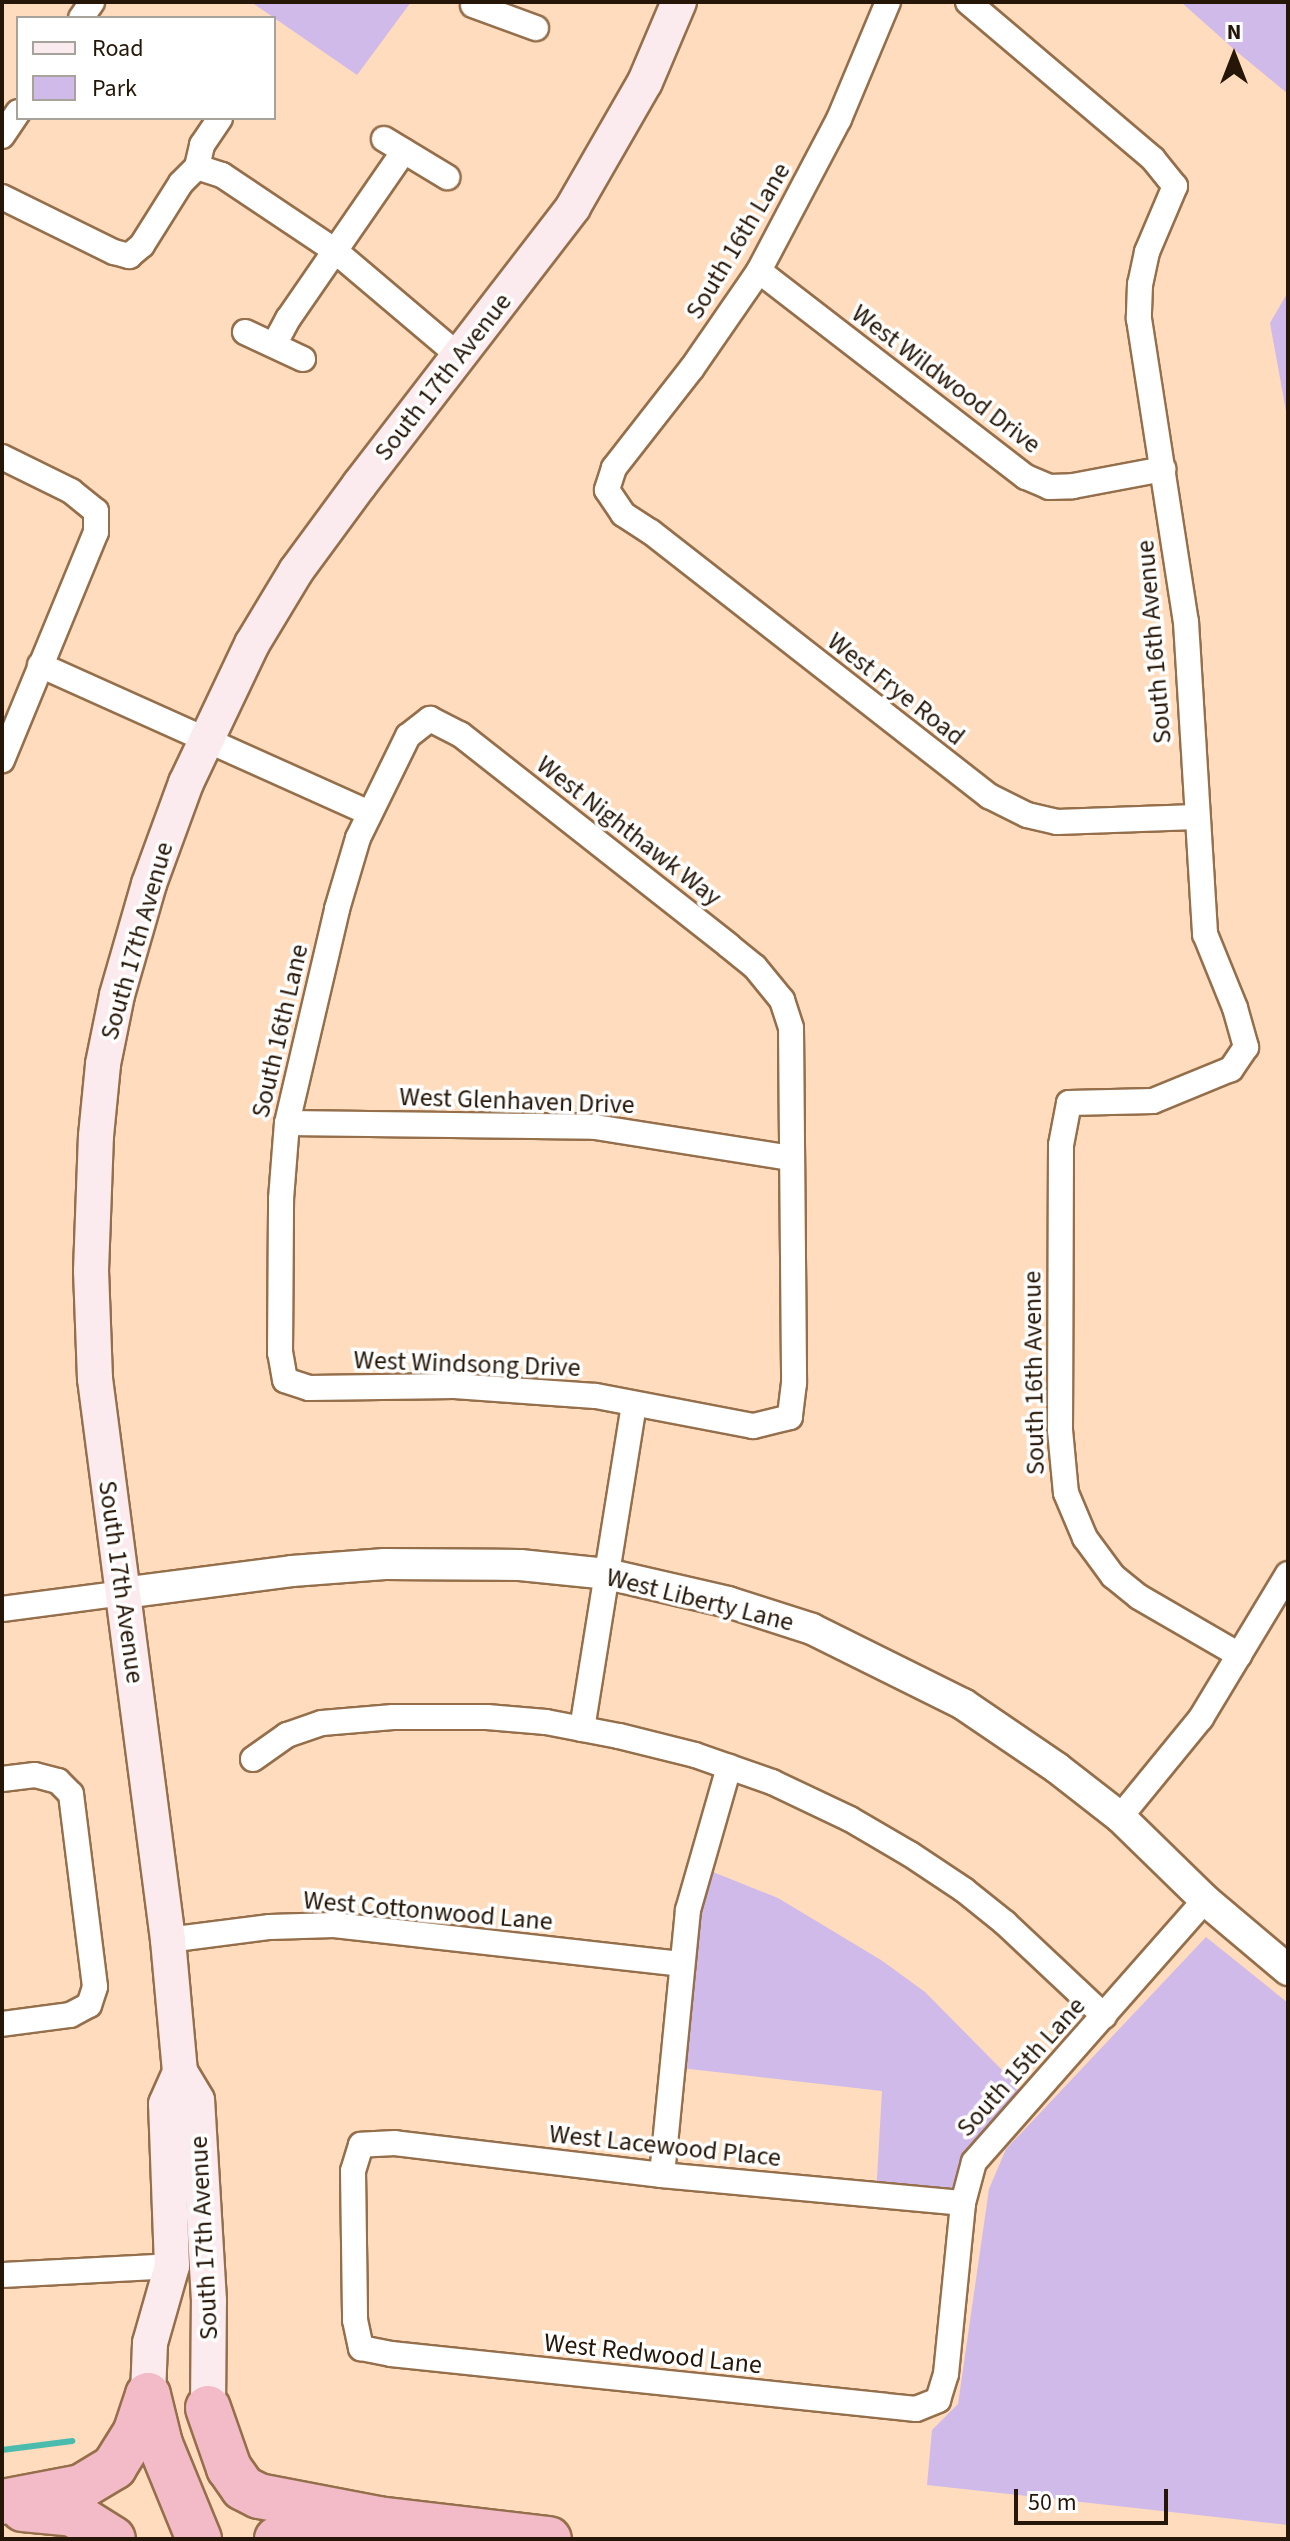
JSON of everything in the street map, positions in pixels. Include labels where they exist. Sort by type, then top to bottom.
[{"type":"highway","points":[[148,2395],[160,2444],[199,2539]]},
{"type":"highway","points":[[2,2502],[81,2487],[114,2467],[135,2434],[148,2395]]},
{"type":"highway","points":[[165,2539],[197,2454],[208,2408]]},
{"type":"highway","points":[[208,2408],[220,2450],[243,2488],[279,2502],[378,2519],[549,2539]]},
{"type":"highway","points":[[2,2510],[33,2508],[73,2514],[113,2539]]},
{"type":"highway","points":[[277,2539],[318,2522],[378,2519]]},
{"type":"main road","name":"South 17th Avenue","points":[[208,2408],[209,2290],[197,2100],[180,2072],[168,1940],[95,1379],[91,1271],[96,1136],[103,1064],[117,995],[149,884],[205,737],[252,644],[296,571],[573,207],[645,82],[679,2]]},
{"type":"main road","name":"South 17th Avenue","points":[[148,2395],[150,2343],[172,2266],[166,2104],[180,2072]]},
{"type":"street","name":"South 16th Lane","points":[[607,490],[614,468],[692,368],[759,271],[839,119],[888,2]]},
{"type":"street","name":"South 16th Avenue","points":[[968,2],[1153,159],[1175,186],[1147,252],[1140,284],[1139,319],[1186,622],[1205,934],[1235,1008],[1246,1047],[1231,1069],[1153,1101],[1069,1103],[1061,1145],[1060,1430],[1066,1493],[1085,1538],[1113,1576],[1139,1597],[1239,1655]]},
{"type":"street","points":[[473,5],[499,8],[536,28]]},
{"type":"street","points":[[2,136],[16,115]]},
{"type":"street","points":[[2,197],[114,252],[129,256],[142,245],[181,183],[197,167],[202,145],[219,120]]},
{"type":"street","points":[[274,345],[334,250],[394,145],[447,177]]},
{"type":"street","points":[[197,167],[222,175],[334,250],[460,357]]},
{"type":"street","name":"West Wildwood Drive","points":[[759,271],[1026,477],[1049,487],[1073,486],[1163,469]]},
{"type":"street","points":[[245,332],[303,359]]},
{"type":"street","points":[[2,457],[71,491],[96,511],[96,532],[3,756]]},
{"type":"street","name":"West Frye Road","points":[[607,490],[623,514],[651,532],[989,796],[1027,815],[1057,822],[1196,817]]},
{"type":"street","points":[[40,665],[369,813]]},
{"type":"street","name":"South 16th Lane","points":[[285,1380],[280,1353],[281,1214],[287,1123],[337,909],[369,813],[408,736],[430,719]]},
{"type":"street","name":"West Nighthawk Way","points":[[430,719],[460,734],[755,967],[782,1000],[791,1028],[790,1158]]},
{"type":"street","name":"West Glenhaven Drive","points":[[287,1123],[595,1127],[790,1158]]},
{"type":"street","name":"West Windsong Drive","points":[[285,1380],[309,1388],[454,1386],[525,1389],[595,1396],[753,1426],[790,1417],[794,1383],[790,1158]]},
{"type":"street","points":[[582,1729],[634,1404]]},
{"type":"street","name":"West Liberty Lane","points":[[2,1609],[292,1571],[385,1564],[520,1565],[607,1574],[728,1602],[812,1629],[963,1704],[1057,1768],[1120,1817],[1205,1900],[1288,1970]]},
{"type":"street","points":[[1120,1817],[1201,1718],[1288,1574]]},
{"type":"street","points":[[253,1759],[287,1735],[322,1723],[393,1717],[487,1717],[619,1736],[729,1767],[772,1782],[850,1819],[910,1854],[964,1890],[1005,1923],[1104,2016]]},
{"type":"street","points":[[662,2175],[682,1964],[696,1873],[729,1767]]},
{"type":"street","points":[[2,1779],[35,1775],[58,1781],[71,1794],[95,1987],[89,2005],[70,2015],[2,2024]]},
{"type":"street","name":"South 15th Lane","points":[[938,2400],[946,2374],[963,2203],[974,2162],[1205,1900]]},
{"type":"street","name":"West Cottonwood Lane","points":[[168,1940],[270,1927],[334,1925],[682,1964]]},
{"type":"street","name":"West Lacewood Place","points":[[361,2348],[355,2320],[353,2171],[361,2145],[395,2143],[662,2175],[963,2203]]},
{"type":"street","points":[[2,2275],[172,2266]]},
{"type":"street","name":"West Redwood Lane","points":[[361,2348],[391,2354],[916,2409],[938,2400]]},
{"type":"green space","points":[[251,2],[411,2],[357,75],[276,19],[276,16]]},
{"type":"green space","points":[[1181,2],[1288,2],[1288,94],[1236,51]]},
{"type":"green space","points":[[1288,292],[1288,422],[1270,323]]},
{"type":"green space","points":[[698,1866],[778,1898],[881,1960],[925,1992],[1007,2075],[1026,2100],[963,2203],[876,2195],[882,2091],[672,2067]]},
{"type":"green space","points":[[1206,1937],[1288,2003],[1288,2525],[927,2485],[932,2430],[958,2404],[989,2189],[1006,2149]]},
{"type":"waterway","points":[[2,2450],[72,2441]]}]
